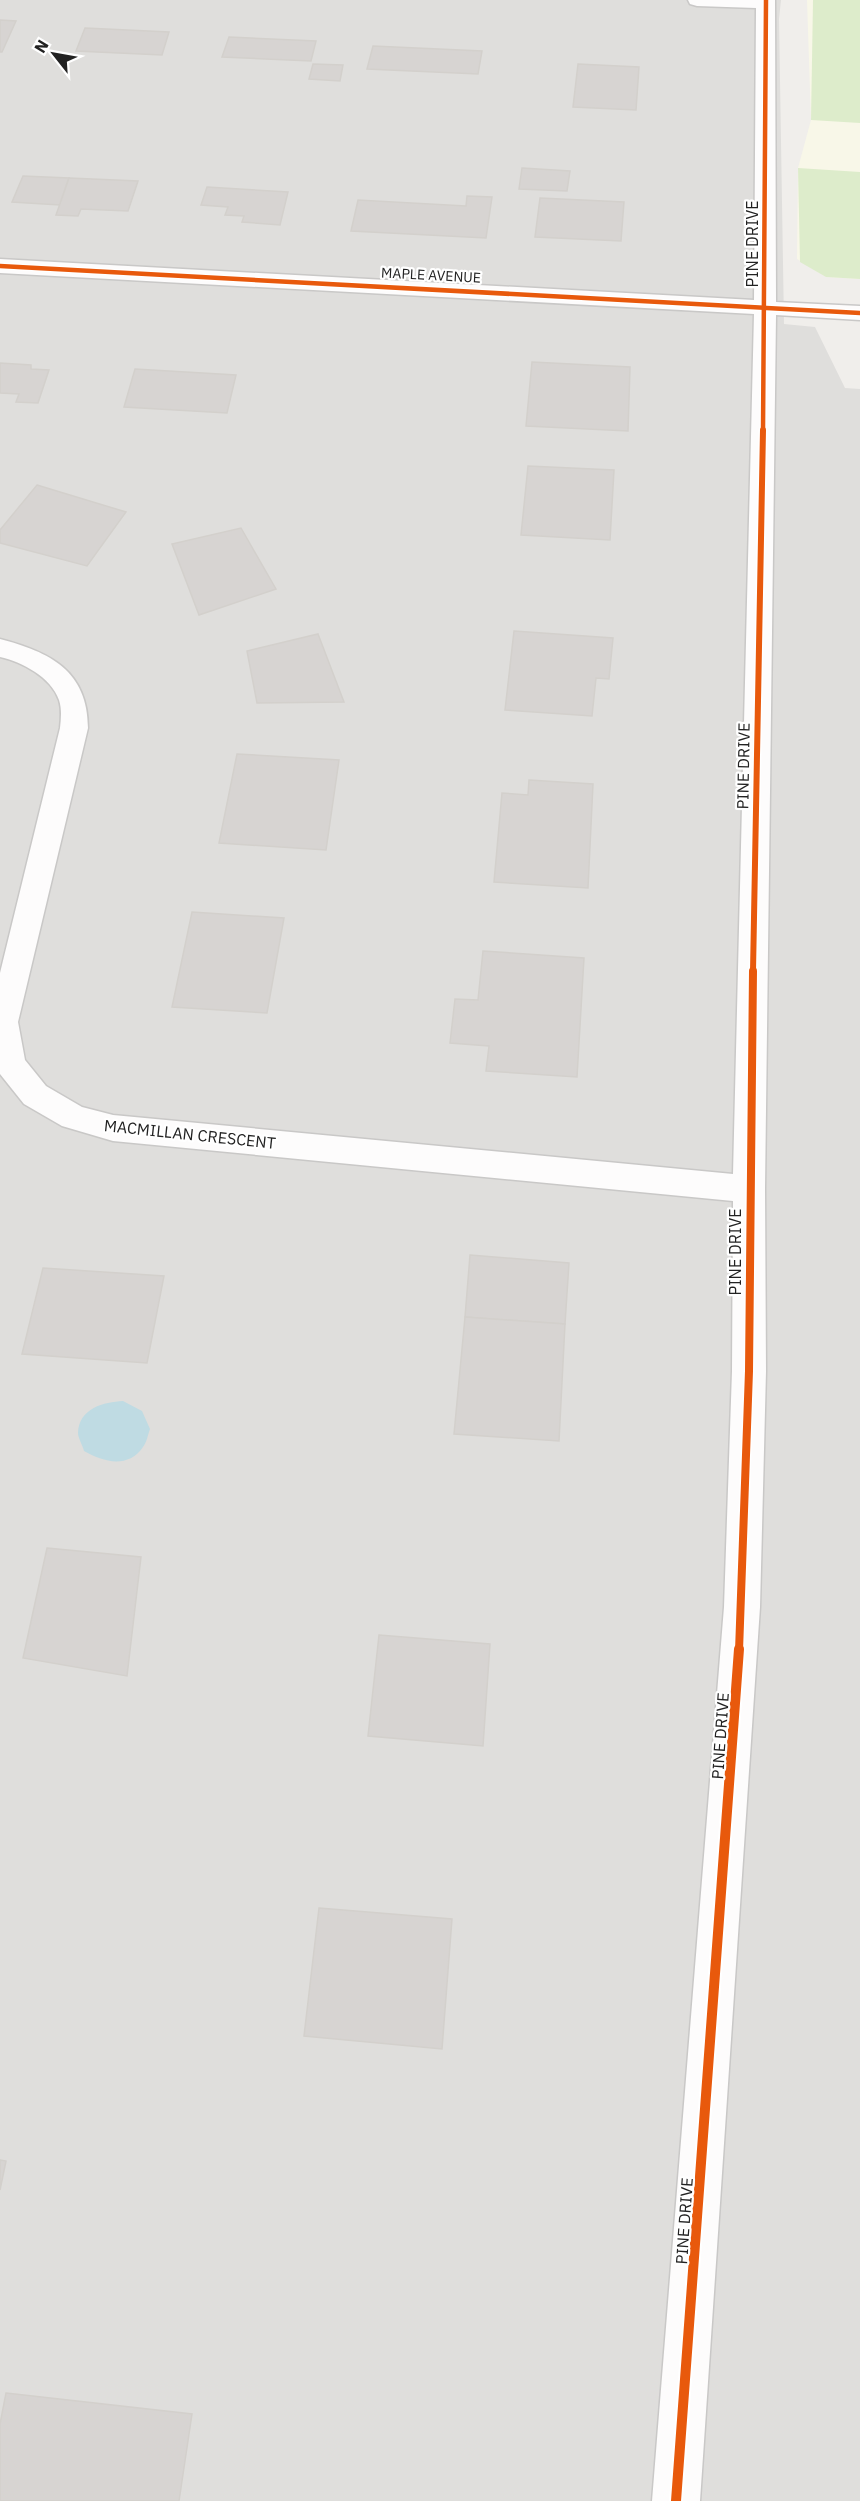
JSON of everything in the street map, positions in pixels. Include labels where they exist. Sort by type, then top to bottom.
[{"type":"street","points":[[697,0],[766,1]]},
{"type":"street","name":"PINE DRIVE","points":[[676,2501],[742,1607],[749,1371],[749,1189],[765,306],[766,1]]},
{"type":"street","name":"MAPLE AVENUE","points":[[0,266],[765,306],[860,313]]},
{"type":"street","name":"MACMILLAN CRESCENT","points":[[0,648],[14,651],[55,671],[72,700],[74,728],[3,1023],[10,1064],[35,1095],[73,1117],[113,1128],[749,1189]]},
{"type":"shaded area","points":[[0,0],[781,0],[779,19],[784,324],[815,327],[845,388],[860,389],[860,2501],[0,2501]]},
{"type":"shaded area","points":[[807,0],[860,0],[860,279],[826,277],[797,259],[798,168],[811,120]]},
{"type":"green space","points":[[813,0],[860,0],[860,123],[811,120]]},
{"type":"green space","points":[[798,168],[860,172],[860,279],[826,277],[800,262]]},
{"type":"water","points":[[123,1401],[142,1411],[150,1429],[143,1447],[137,1454],[123,1461],[99,1458],[84,1451],[78,1433],[79,1424],[83,1418],[88,1412],[101,1405]]},
{"type":"building","points":[[0,20],[16,21],[2,52],[0,52]]},
{"type":"building","points":[[85,28],[169,32],[162,55],[76,51]]},
{"type":"building","points":[[229,37],[316,41],[311,61],[222,57]]},
{"type":"building","points":[[373,46],[482,51],[478,74],[367,69]]},
{"type":"building","points":[[313,64],[343,65],[340,81],[309,79]]},
{"type":"building","points":[[578,64],[639,67],[636,110],[573,107]]},
{"type":"building","points":[[522,168],[570,171],[567,191],[519,189]]},
{"type":"building","points":[[23,176],[69,178],[60,205],[12,202]]},
{"type":"building","points":[[69,178],[138,181],[128,211],[81,209],[78,216],[56,215]]},
{"type":"building","points":[[207,187],[288,192],[280,225],[242,222],[244,216],[225,215],[228,207],[201,205]]},
{"type":"building","points":[[467,196],[492,197],[486,238],[351,231],[358,200],[466,206]]},
{"type":"building","points":[[540,198],[624,202],[621,241],[535,237]]},
{"type":"building","points":[[532,362],[630,367],[628,431],[526,426]]},
{"type":"building","points":[[0,363],[31,365],[31,369],[49,370],[38,403],[16,402],[19,394],[0,393]]},
{"type":"building","points":[[135,369],[236,375],[227,413],[124,407]]},
{"type":"building","points":[[528,466],[614,470],[610,540],[521,535]]},
{"type":"building","points":[[37,485],[126,512],[87,566],[0,543],[0,530]]},
{"type":"building","points":[[241,528],[276,589],[199,615],[172,544]]},
{"type":"building","points":[[514,631],[613,638],[609,679],[596,678],[592,716],[505,710]]},
{"type":"building","points":[[318,634],[344,702],[257,703],[247,651]]},
{"type":"building","points":[[237,754],[339,760],[326,850],[219,843]]},
{"type":"building","points":[[529,780],[593,784],[588,888],[494,882],[502,793],[528,795]]},
{"type":"building","points":[[192,912],[284,918],[267,1013],[172,1007]]},
{"type":"building","points":[[483,951],[584,958],[577,1077],[486,1071],[489,1046],[450,1043],[455,999],[478,1000]]},
{"type":"building","points":[[470,1255],[569,1263],[565,1324],[465,1317]]},
{"type":"building","points":[[43,1268],[164,1276],[147,1363],[22,1354]]},
{"type":"building","points":[[465,1317],[565,1324],[559,1441],[454,1434]]},
{"type":"building","points":[[47,1548],[141,1557],[127,1676],[23,1658]]},
{"type":"building","points":[[379,1635],[490,1644],[483,1746],[368,1736]]},
{"type":"building","points":[[319,1908],[452,1919],[442,2049],[304,2036]]},
{"type":"building","points":[[0,2160],[6,2161],[0,2190]]},
{"type":"building","points":[[6,2393],[192,2414],[179,2501],[0,2501],[0,2424]]},
{"type":"cycle path","points":[[676,2501],[742,1607],[749,1371],[749,1189],[765,306],[766,0]]},
{"type":"cycle path","points":[[0,266],[860,313]]}]
